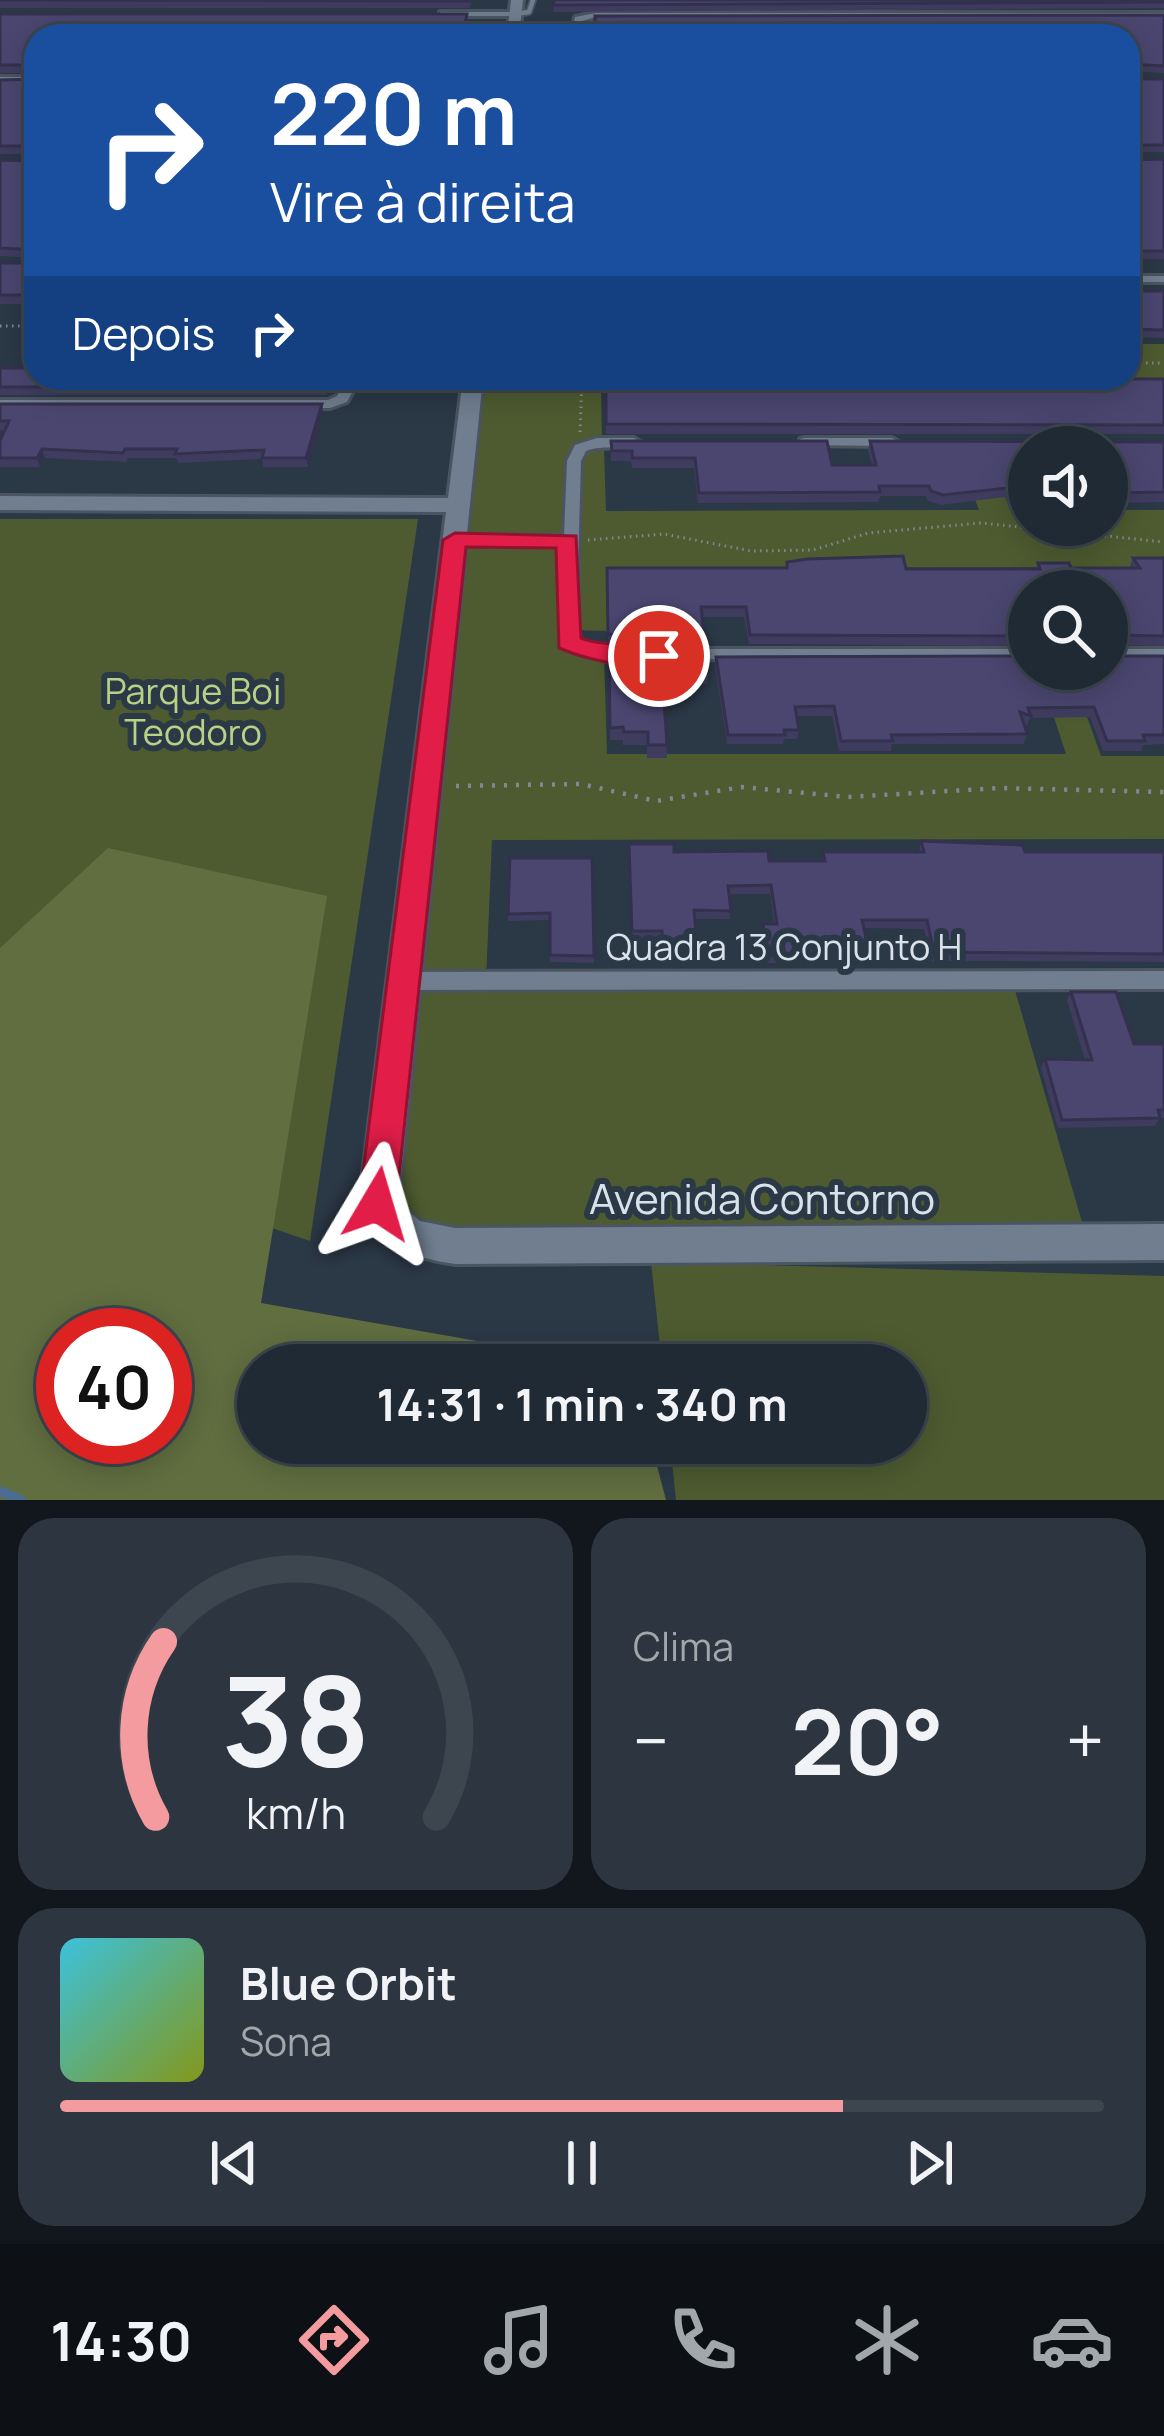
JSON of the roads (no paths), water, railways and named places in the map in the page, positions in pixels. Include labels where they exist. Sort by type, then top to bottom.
[{"type":"street","points":[[429,14],[517,7]]},
{"type":"street","points":[[577,24],[596,15],[1164,14]]},
{"type":"street","points":[[0,404],[330,404],[342,399],[347,390]]},
{"type":"street","points":[[403,981],[472,390]]},
{"type":"street","points":[[649,442],[597,442],[580,448],[574,461],[568,642],[585,652],[1008,656]]},
{"type":"street","points":[[789,442],[906,442]]},
{"type":"street","points":[[0,503],[459,505]]},
{"type":"street","points":[[455,540],[568,541]]},
{"type":"street","points":[[1128,656],[1164,656]]},
{"type":"street","name":"Quadra 13 Conjunto H","points":[[403,981],[1164,980]]},
{"type":"street","name":"Avenida Contorno","points":[[403,981],[377,1204],[390,1225],[418,1241],[455,1246],[1164,1242]]},
{"type":"lane","points":[[517,7],[529,12],[533,0]]},
{"type":"waterway","points":[[0,1491],[21,1500]]},
{"type":"park label","name":"Parque Boi Teodoro","points":[[193,712]]}]
